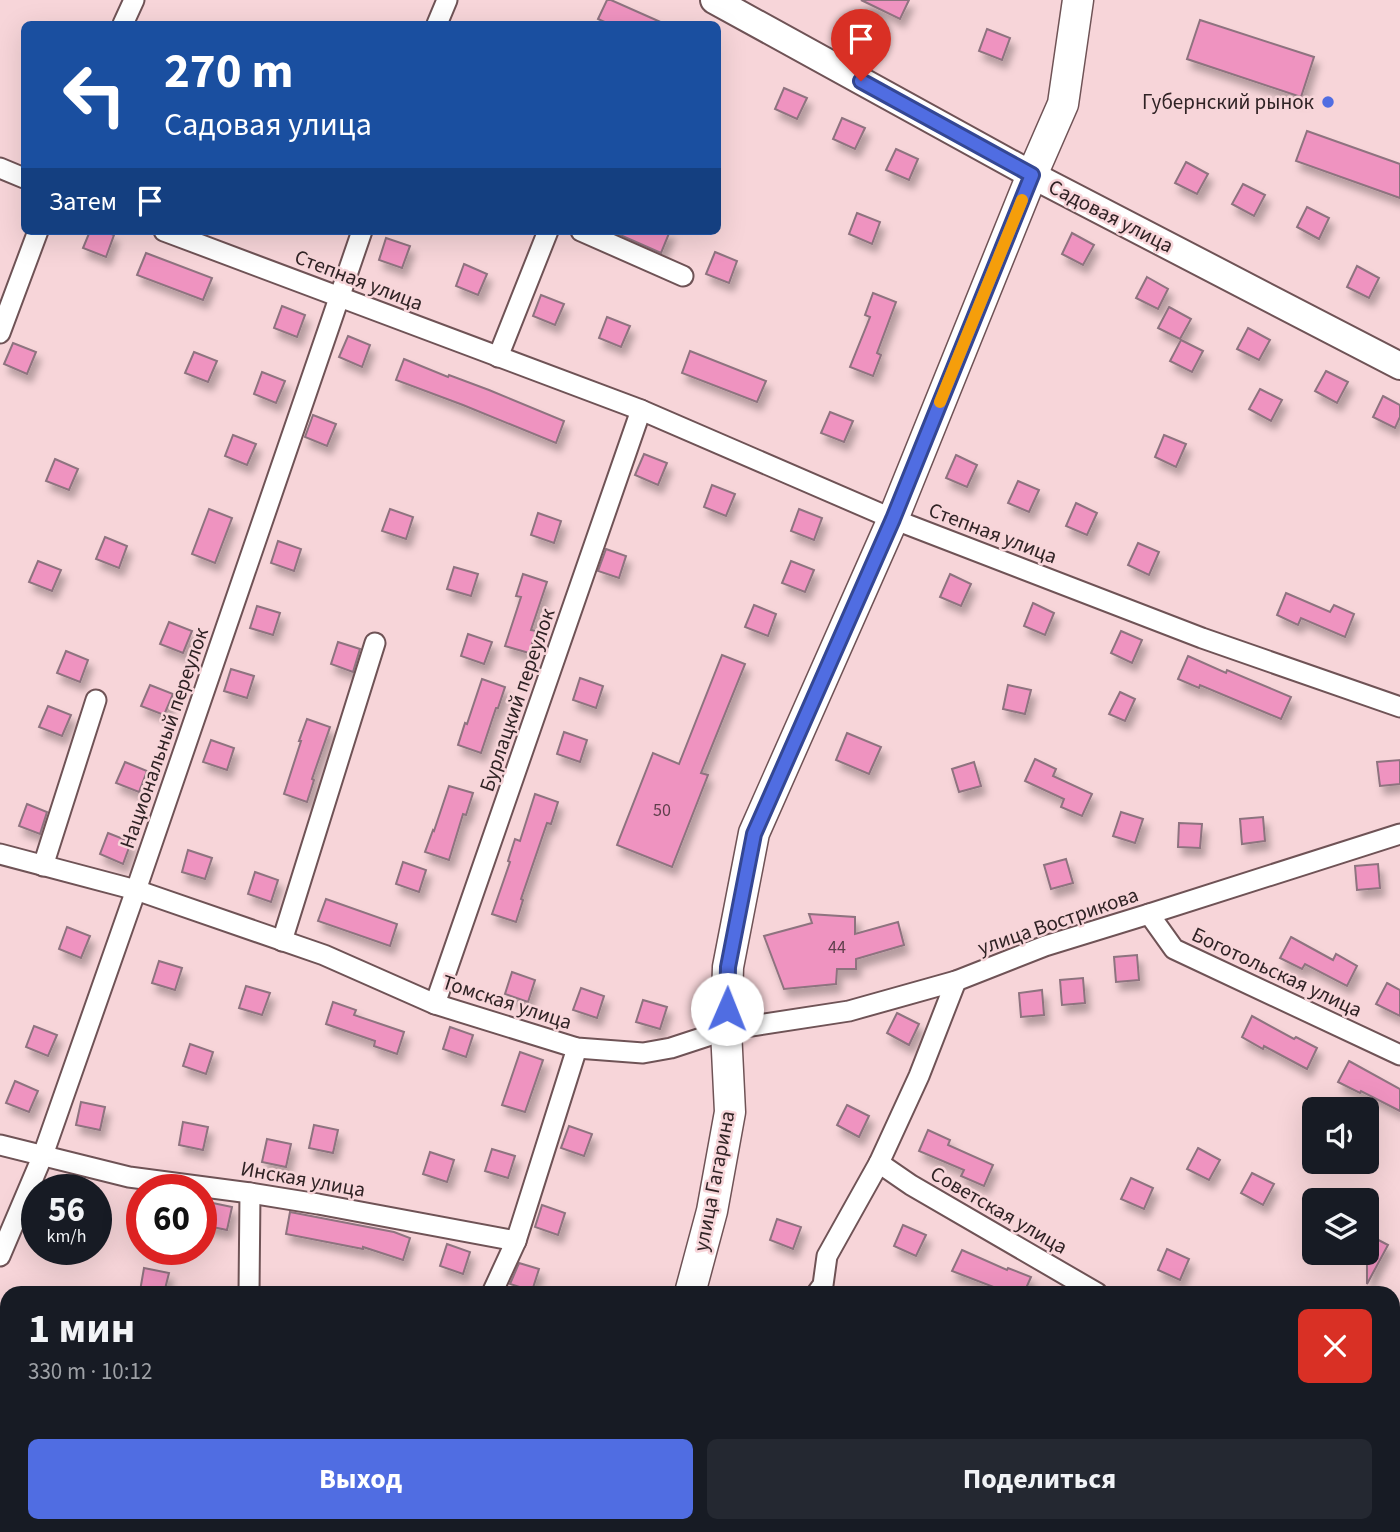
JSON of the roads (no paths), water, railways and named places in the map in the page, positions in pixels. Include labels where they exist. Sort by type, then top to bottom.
[{"type":"main road","name":"улица Гагарина","points":[[692,1286],[712,1211],[730,1112],[726,1030],[728,967],[754,834],[893,519],[1063,104],[1078,0]]},
{"type":"street","points":[[124,21],[134,0]]},
{"type":"street","points":[[439,21],[447,0]]},
{"type":"street","name":"Садовая улица","points":[[714,0],[1032,175],[1400,366]]},
{"type":"street","points":[[0,168],[21,177]]},
{"type":"street","points":[[0,333],[37,235]]},
{"type":"street","name":"Степная улица","points":[[175,235],[641,410],[893,519],[1202,638],[1400,707]]},
{"type":"street","name":"Национальный переулок","points":[[0,1256],[43,1155],[361,235]]},
{"type":"street","points":[[498,357],[546,235]]},
{"type":"street","points":[[590,235],[683,276]]},
{"type":"street","name":"Бурлацкий переулок","points":[[435,1004],[641,410]]},
{"type":"street","points":[[282,941],[375,643]]},
{"type":"street","points":[[43,866],[96,700]]},
{"type":"street","name":"улица Вострикова","points":[[726,1030],[849,1011],[956,981],[1045,946],[1400,834]]},
{"type":"street","name":"Томская улица","points":[[0,854],[136,890],[324,955],[435,1004],[577,1048],[643,1053],[671,1048],[726,1030]]},
{"type":"street","name":"Боготольская улица","points":[[1149,914],[1174,949],[1400,1055]]},
{"type":"street","points":[[822,1286],[827,1256],[879,1163],[919,1076],[956,981]]},
{"type":"street","points":[[495,1286],[516,1241],[577,1048]]},
{"type":"street","name":"Инская улица","points":[[0,1145],[129,1177],[250,1193],[516,1241]]},
{"type":"street","name":"Советская улица","points":[[879,1163],[911,1185],[1085,1286]]},
{"type":"street","points":[[249,1286],[250,1193]]},
{"type":"place","name":"Губернский рынок","points":[[1328,102]]}]
